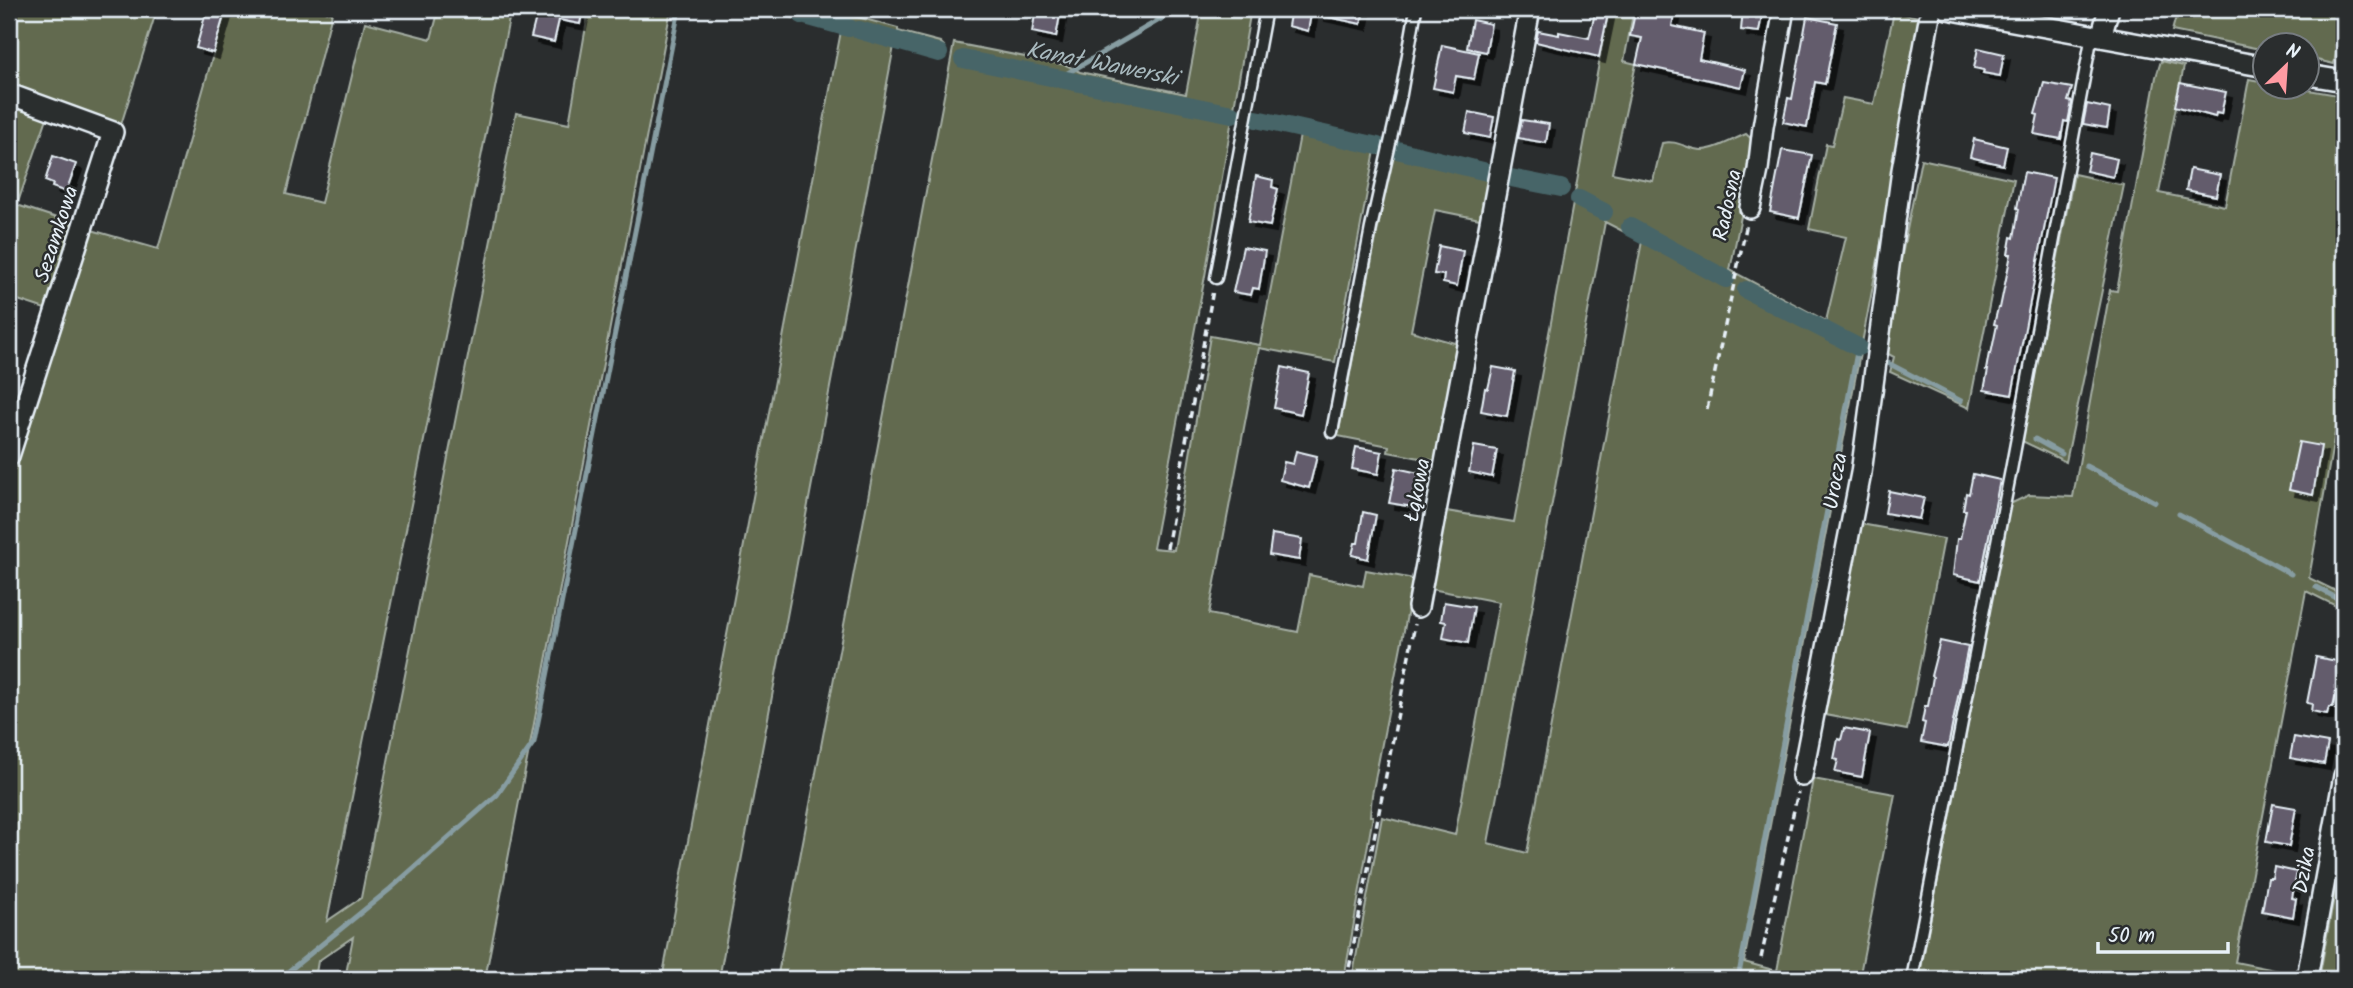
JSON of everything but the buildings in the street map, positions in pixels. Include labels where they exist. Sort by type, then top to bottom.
[{"type":"street","name":"Łąkowa","points":[[1418,607],[1530,9]]},
{"type":"street","name":"Radosna","points":[[1750,208],[1784,9]]},
{"type":"street","name":"Urocza","points":[[1802,776],[1861,472],[1902,170],[1931,9]]},
{"type":"street","points":[[1947,9],[2252,64]]},
{"type":"street","points":[[2096,36],[2109,9]]},
{"type":"street","points":[[2322,77],[2344,81]]},
{"type":"street","name":"Sezamkowa","points":[[9,94],[113,132],[9,456]]},
{"type":"street","name":"Dzika","points":[[2308,972],[2344,776]]},
{"type":"lane","points":[[1216,278],[1266,9]]},
{"type":"lane","points":[[1332,432],[1416,9]]},
{"type":"lane","points":[[1912,979],[2096,36]]},
{"type":"path","name":"Radosna","points":[[1707,409],[1750,208]]},
{"type":"path","points":[[1167,548],[1216,278]]},
{"type":"path","points":[[1346,979],[1418,607]]},
{"type":"path","points":[[1761,958],[1802,776]]},
{"type":"green space","points":[[13,9],[157,9],[120,128],[9,88],[9,22]]},
{"type":"green space","points":[[226,9],[316,9],[332,13],[286,194],[321,203],[365,22],[431,39],[439,9],[511,9],[327,921],[361,898],[516,113],[569,124],[589,9],[671,9],[485,979],[345,979],[353,937],[318,961],[315,979],[9,979],[9,482],[88,229],[158,249]]},
{"type":"green space","points":[[762,9],[828,9],[898,28],[898,31],[940,42],[944,46],[938,56],[894,46],[719,979],[662,979],[841,31]]},
{"type":"green space","points":[[1202,9],[1251,9],[1205,276],[1153,548],[1174,550],[1210,336],[1260,345],[1300,135],[1251,125],[1254,112],[1377,140],[1335,362],[1259,348],[1209,614],[1298,632],[1309,575],[1363,586],[1366,570],[1414,579],[1372,795],[1370,816],[1373,816],[1344,979],[777,979],[954,43],[1066,65],[1080,72],[1186,94]]},
{"type":"green space","points":[[1609,9],[1634,9],[1624,61],[1636,64],[1612,173],[1653,181],[1662,143],[1673,142],[1697,150],[1707,150],[1746,134],[1756,143],[1730,270],[1826,321],[1846,237],[1809,229],[1826,144],[1832,145],[1843,98],[1874,104],[1894,12],[1924,18],[1744,962],[1777,971],[1813,779],[1895,794],[1859,979],[1352,979],[1382,817],[1455,835],[1499,602],[1431,589],[1446,511],[1514,522]],"holes":[[[1605,222],[1642,241],[1527,853],[1488,843]]]},
{"type":"green space","points":[[2178,9],[2344,9],[2334,64],[2322,61],[2322,32],[2252,32],[2252,47],[2172,31]]},
{"type":"green space","points":[[2161,61],[2184,66],[2159,193],[2225,206],[2249,79],[2252,80],[2252,102],[2322,102],[2322,92],[2344,96],[2344,383],[2309,578],[2344,595],[2344,610],[2306,591],[2235,962],[2319,979],[1919,979],[2010,504],[2029,495],[2073,497],[2110,290],[2117,291]]},
{"type":"green space","points":[[9,100],[48,115],[17,205],[75,224],[48,310],[9,297]]},
{"type":"green space","points":[[1394,144],[1493,168],[1485,220],[1435,210],[1411,331],[1458,344],[1436,461],[1388,452],[1389,446],[1338,436]]},
{"type":"green space","points":[[1921,159],[2014,179],[1969,408],[1890,372],[1894,357],[1883,351]]},
{"type":"green space","points":[[2074,174],[2124,185],[2066,462],[2022,441]]},
{"type":"green space","points":[[1861,524],[1944,539],[1907,730],[1825,715]]},
{"type":"green space","points":[[2344,842],[2344,979],[2319,979]]},
{"type":"waterway","points":[[279,979],[390,889],[497,795],[534,742],[679,9]]},
{"type":"waterway","points":[[1059,78],[1178,9]]},
{"type":"waterway","name":"Kanał Wawerski","points":[[802,15],[849,28]]},
{"type":"waterway","name":"Kanał Wawerski","points":[[859,30],[939,53]]},
{"type":"waterway","name":"Kanał Wawerski","points":[[963,59],[1232,114]]},
{"type":"waterway","name":"Kanał Wawerski","points":[[1256,119],[1378,146]]},
{"type":"waterway","name":"Kanał Wawerski","points":[[1397,150],[1487,172]]},
{"type":"waterway","name":"Kanał Wawerski","points":[[1506,177],[1561,188]]},
{"type":"waterway","name":"Kanał Wawerski","points":[[1579,199],[1604,212]]},
{"type":"waterway","name":"Kanał Wawerski","points":[[1630,227],[1726,279]]},
{"type":"waterway","name":"Kanał Wawerski","points":[[1746,290],[1858,347]]},
{"type":"waterway","points":[[1738,979],[1858,347],[1865,351]]},
{"type":"waterway","name":"Kanał Wawerski","points":[[1888,363],[1961,401]]},
{"type":"waterway","name":"Kanał Wawerski","points":[[2035,439],[2062,454]]},
{"type":"waterway","name":"Kanał Wawerski","points":[[2086,466],[2155,502]]},
{"type":"waterway","name":"Kanał Wawerski","points":[[2179,514],[2291,574]]},
{"type":"waterway","name":"Kanał Wawerski","points":[[2316,587],[2344,602]]}]
